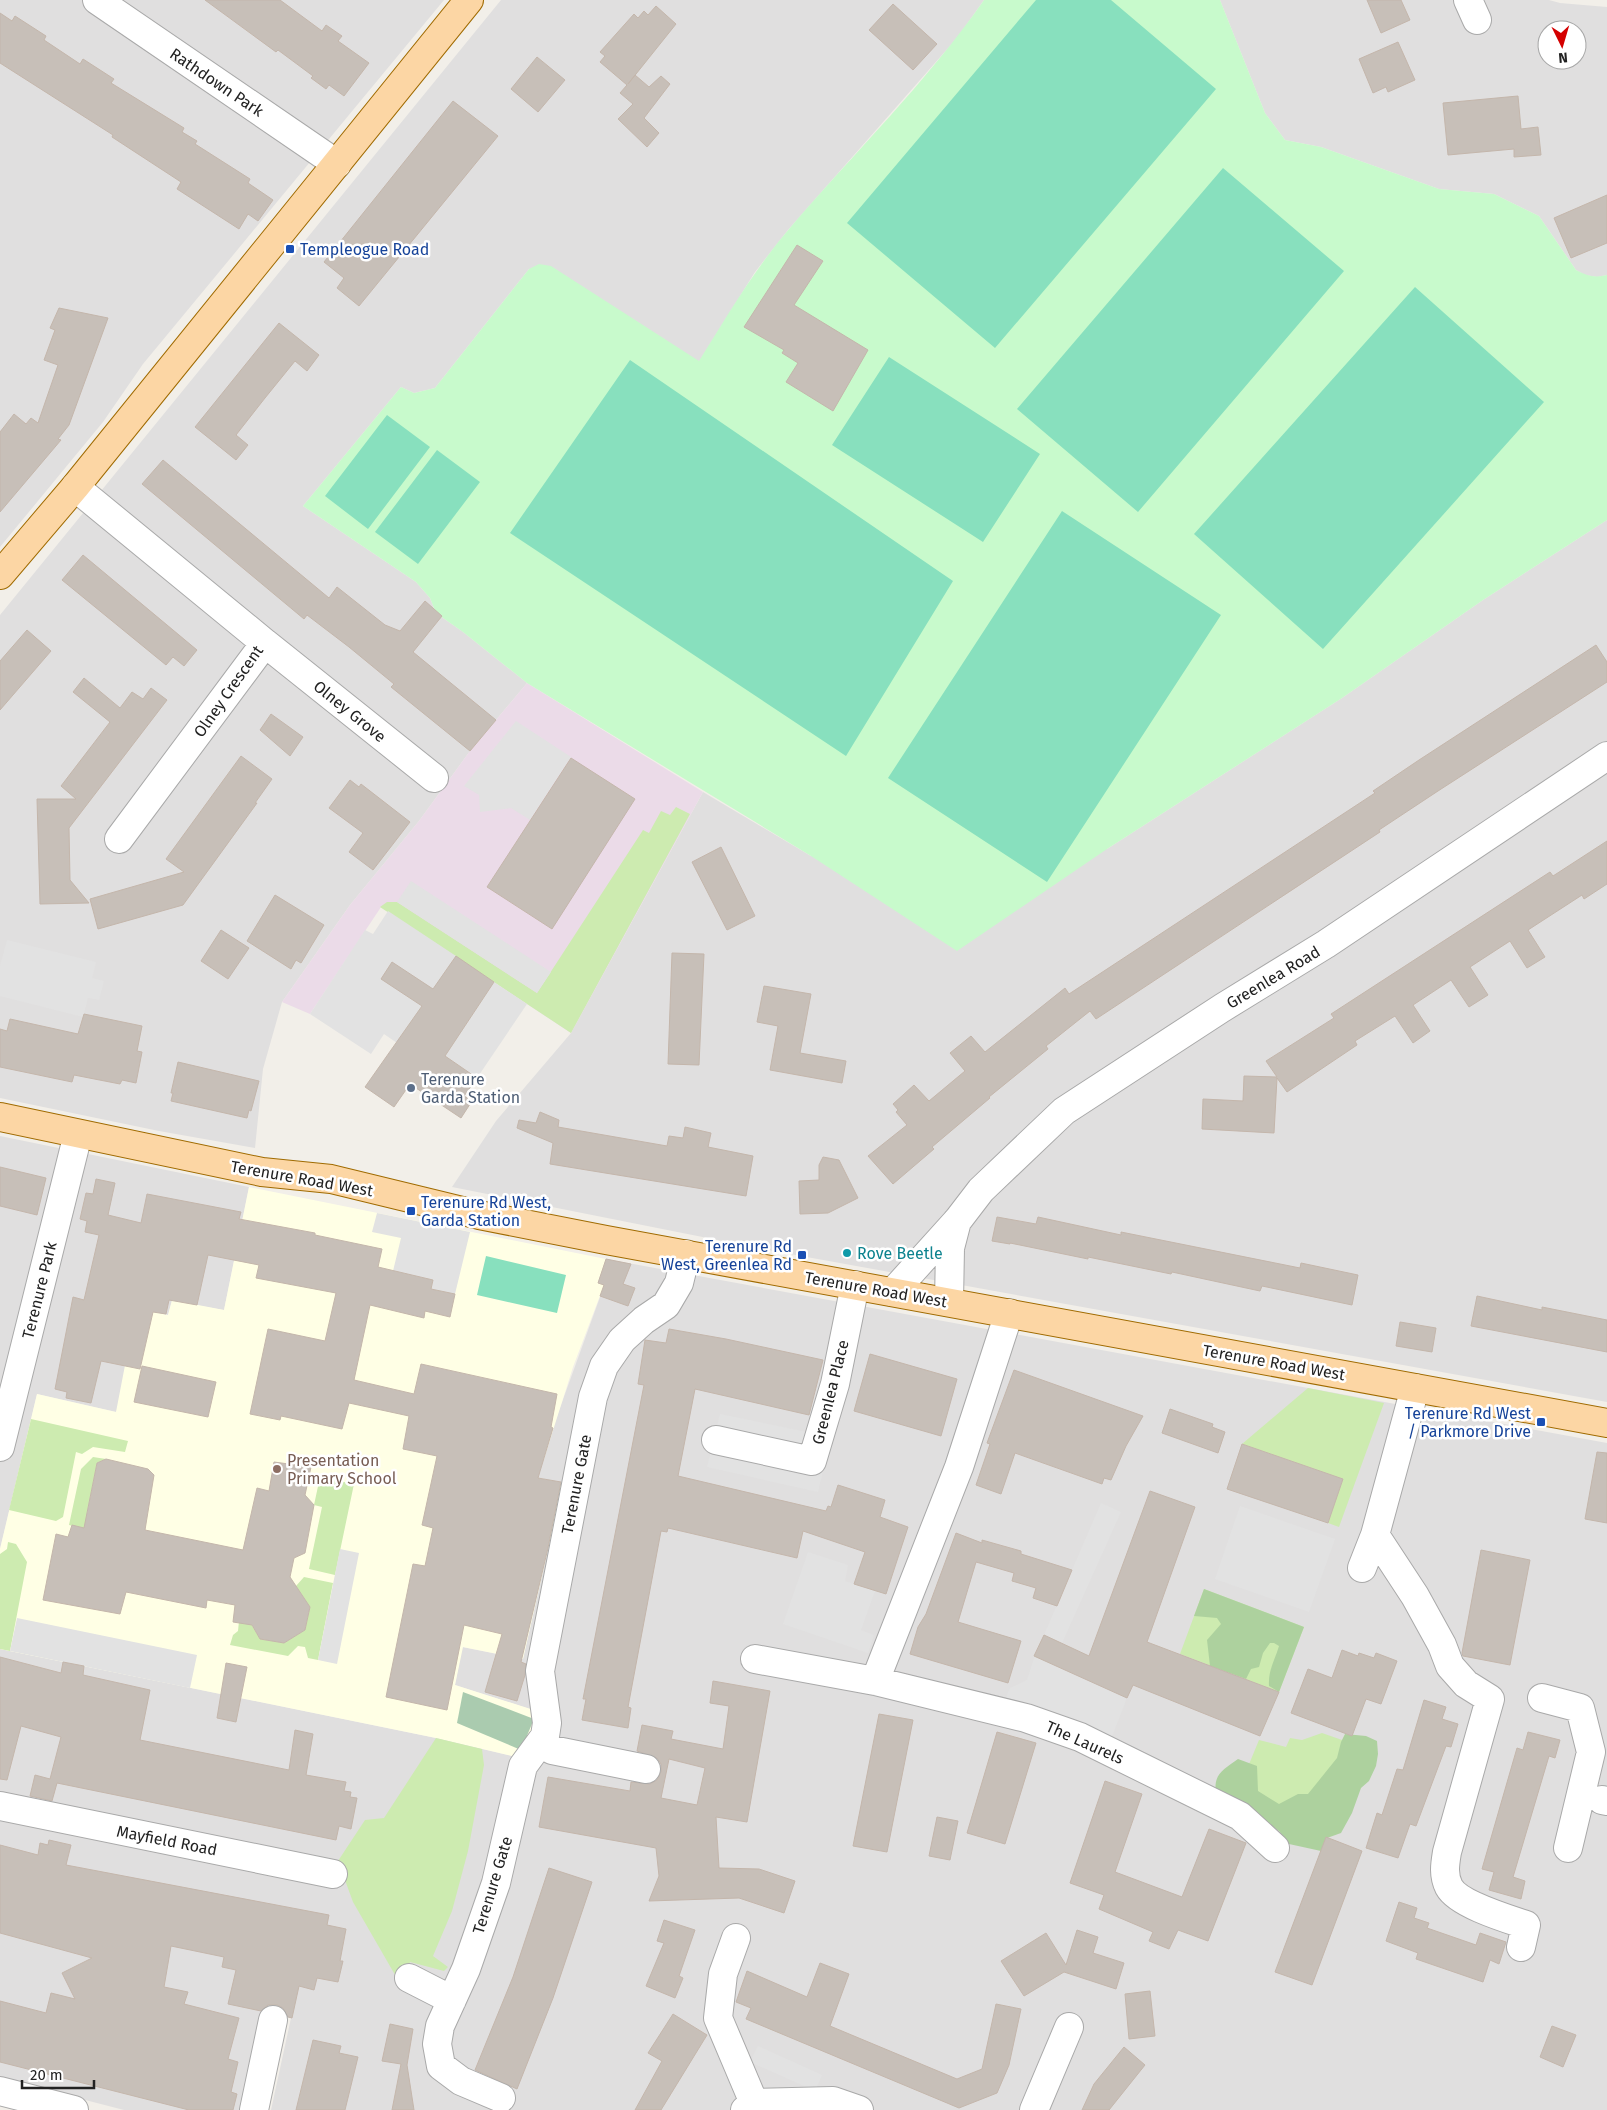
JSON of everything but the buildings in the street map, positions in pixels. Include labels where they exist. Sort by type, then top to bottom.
[{"type":"main road","points":[[2,569],[75,487],[469,0]]},
{"type":"main road","name":"Terenure Road West","points":[[0,1117],[268,1173],[331,1179],[479,1214],[686,1254],[1607,1423]]},
{"type":"street","name":"Rathdown Park","points":[[97,0],[337,164]]},
{"type":"street","name":"Olney Crescent","points":[[75,487],[265,643],[119,839]]},
{"type":"street","name":"Olney Grove","points":[[265,643],[434,778]]},
{"type":"street","name":"Greenlea Road","points":[[892,1292],[958,1220],[981,1190],[1064,1111],[1222,1008],[1326,944],[1607,756]]},
{"type":"street","name":"Terenure Park","points":[[0,1447],[78,1134]]},
{"type":"street","name":"Greenlea Road","points":[[949,1302],[950,1248],[958,1220]]},
{"type":"street","name":"Terenure Gate","points":[[502,2098],[461,2080],[441,2066],[437,2044],[440,2026],[466,1969],[496,1883],[523,1766],[545,1736],[547,1723],[540,1671],[594,1397],[604,1366],[622,1340],[644,1320],[666,1305],[679,1283],[686,1254]]},
{"type":"street","name":"Greenlea Place","points":[[716,1440],[812,1461],[834,1384],[855,1285]]},
{"type":"street","points":[[875,1681],[959,1467],[1009,1313]]},
{"type":"street","points":[[1362,1568],[1375,1535],[1415,1388]]},
{"type":"street","points":[[1375,1535],[1415,1596],[1442,1645],[1450,1666],[1466,1684],[1490,1699],[1447,1852],[1444,1871],[1450,1889],[1463,1900],[1483,1910],[1526,1925],[1521,1947]]},
{"type":"street","name":"The Laurels","points":[[754,1659],[875,1681],[1026,1718],[1080,1737],[1240,1816],[1276,1848]]},
{"type":"street","points":[[1542,1698],[1580,1708],[1591,1752],[1568,1848]]},
{"type":"street","points":[[540,1743],[552,1750],[646,1769]]},
{"type":"street","name":"Mayfield Road","points":[[0,1806],[333,1874]]},
{"type":"street","points":[[736,1938],[724,1974],[718,2018],[749,2107],[833,2101],[859,2110]]},
{"type":"street","points":[[408,1978],[452,2000]]},
{"type":"street","points":[[254,2110],[273,2020]]},
{"type":"street","points":[[1034,2110],[1069,2027]]},
{"type":"street","points":[[0,2091],[74,2110]]},
{"type":"shaded area","points":[[0,0],[444,0],[143,364],[103,422],[0,547]]},
{"type":"shaded area","points":[[501,0],[984,0],[957,38],[788,230],[755,272],[699,362],[646,328],[529,269],[435,388],[414,393],[401,387],[303,506],[416,582],[430,598],[436,613],[527,683],[470,751],[419,821],[350,905],[282,1002],[263,1069],[255,1148],[159,1131],[0,1098],[0,615]]},
{"type":"shaded area","points":[[1220,0],[1549,0],[1560,3],[1607,7],[1607,275],[1597,277],[1585,275],[1576,270],[1539,216],[1494,194],[1439,189],[1321,147],[1285,140],[1265,113]]},
{"type":"shaded area","points":[[1607,520],[1607,1402],[768,1250],[452,1187],[496,1121],[571,1033],[703,792],[811,856],[1107,849],[1342,698],[1483,600]]},
{"type":"shaded area","points":[[527,683],[703,792],[571,1033],[381,907],[310,1014],[282,1002],[350,905],[419,821],[470,751]]},
{"type":"shaded area","points":[[516,721],[571,757],[530,820],[511,808],[480,812],[479,795],[464,786]]},
{"type":"shaded area","points":[[411,881],[551,972],[537,993],[397,902]]},
{"type":"shaded area","points":[[388,911],[456,956],[397,1043],[384,1034],[371,1054],[310,1014],[365,930],[373,934]]},
{"type":"shaded area","points":[[7,940],[96,962],[92,978],[104,981],[99,1000],[88,998],[83,1017],[0,996],[0,966]]},
{"type":"shaded area","points":[[494,982],[527,1004],[477,1078],[445,1056]]},
{"type":"shaded area","points":[[0,1136],[249,1187],[224,1310],[172,1301],[168,1315],[116,1412],[37,1394],[0,1549]]},
{"type":"shaded area","name":"Presentation Primary School","points":[[249,1187],[606,1259],[598,1282],[604,1285],[573,1367],[544,1459],[535,1477],[563,1483],[523,1659],[463,1647],[455,1685],[540,1712],[525,1759],[436,1738],[0,1649],[0,1549],[37,1394],[116,1412],[136,1308],[168,1315],[172,1300],[224,1310]]},
{"type":"shaded area","points":[[377,1213],[470,1232],[455,1294],[431,1289],[433,1280],[393,1271],[401,1238],[372,1232]]},
{"type":"shaded area","points":[[606,1259],[1607,1443],[1607,2110],[271,2110],[291,2018],[263,2011],[239,2110],[124,2110],[0,2078],[0,1649],[436,1738],[525,1759],[539,1712],[455,1685],[462,1647],[523,1659],[563,1483],[535,1477],[604,1286],[598,1283]]},
{"type":"shaded area","points":[[720,1414],[831,1437],[818,1492],[707,1467]]},
{"type":"shaded area","points":[[1101,1503],[1121,1512],[1062,1643],[1044,1635]]},
{"type":"shaded area","points":[[1240,1506],[1335,1539],[1309,1612],[1215,1579]]},
{"type":"shaded area","points":[[340,1549],[359,1553],[337,1664],[318,1660]]},
{"type":"shaded area","points":[[808,1552],[848,1565],[845,1581],[875,1591],[861,1630],[874,1635],[868,1653],[783,1624]]},
{"type":"shaded area","points":[[17,1618],[197,1655],[190,1688],[10,1651]]},
{"type":"shaded area","points":[[1036,1652],[1054,1661],[1053,1664],[1127,1698],[1111,1739],[1005,1700],[1010,1688],[1027,1680]]},
{"type":"shaded area","points":[[463,1692],[534,1719],[521,1750],[457,1723]]},
{"type":"shaded area","points":[[758,2046],[822,2075],[815,2091],[750,2062]]},
{"type":"green space","points":[[984,0],[1220,0],[1265,113],[1285,140],[1321,147],[1439,189],[1494,194],[1539,216],[1576,270],[1591,276],[1607,275],[1607,520],[1483,600],[1342,698],[1107,849],[957,951],[811,856],[527,683],[436,613],[430,598],[416,582],[303,506],[401,387],[414,393],[435,388],[529,269],[539,264],[551,266],[699,361],[741,294],[776,245],[914,89],[962,31]]},
{"type":"green space","points":[[1036,0],[1111,0],[1216,89],[995,348],[847,223]]},
{"type":"green space","points":[[1223,168],[1344,271],[1138,512],[1017,409]]},
{"type":"green space","points":[[1415,287],[1544,402],[1323,649],[1194,534]]},
{"type":"green space","points":[[889,357],[1040,454],[983,542],[832,445]]},
{"type":"green space","points":[[630,360],[953,581],[846,756],[510,533]]},
{"type":"green space","points":[[387,415],[430,447],[368,529],[325,496]]},
{"type":"green space","points":[[437,450],[480,482],[418,564],[375,532]]},
{"type":"green space","points":[[1062,511],[1221,615],[1047,882],[888,778]]},
{"type":"green space","points":[[676,807],[690,814],[571,1033],[380,907],[387,902],[397,902],[537,993],[643,830],[649,833],[661,811],[670,815]]},
{"type":"green space","points":[[486,1256],[566,1275],[557,1313],[477,1295]]},
{"type":"green space","points":[[1308,1388],[1384,1403],[1339,1527],[1328,1523],[1343,1479],[1242,1444]]},
{"type":"green space","points":[[31,1419],[128,1441],[125,1452],[93,1447],[82,1454],[76,1452],[63,1517],[56,1521],[9,1510]]},
{"type":"green space","points":[[93,1457],[106,1459],[97,1463],[87,1513],[93,1530],[69,1525],[81,1469]]},
{"type":"green space","points":[[320,1477],[354,1484],[335,1575],[309,1569],[322,1507],[314,1505]]},
{"type":"green space","points":[[8,1542],[16,1544],[27,1562],[10,1651],[0,1649],[0,1554],[7,1549]]},
{"type":"green space","points":[[304,1577],[333,1583],[318,1660],[308,1658],[305,1647],[298,1646],[288,1656],[230,1645],[233,1635],[238,1631],[241,1601],[247,1617],[260,1639],[284,1643],[305,1630],[310,1607],[296,1586]]},
{"type":"green space","points":[[1204,1589],[1304,1627],[1279,1692],[1180,1654]]},
{"type":"green space","points":[[1204,1589],[1304,1627],[1279,1692],[1269,1686],[1271,1670],[1279,1646],[1274,1643],[1270,1643],[1263,1653],[1259,1667],[1251,1669],[1246,1679],[1210,1666],[1207,1640],[1221,1624],[1217,1618],[1194,1616]]},
{"type":"green space","points":[[1322,1733],[1365,1748],[1332,1835],[1240,1786],[1259,1740],[1286,1747],[1290,1738],[1302,1740]]},
{"type":"green space","points":[[1345,1734],[1366,1736],[1377,1741],[1378,1754],[1376,1766],[1369,1781],[1361,1788],[1352,1813],[1341,1833],[1327,1838],[1321,1851],[1289,1844],[1279,1831],[1263,1820],[1216,1794],[1215,1787],[1220,1773],[1238,1759],[1257,1766],[1258,1791],[1279,1804],[1298,1794],[1308,1794],[1337,1758]]},
{"type":"green space","points":[[436,1738],[482,1749],[484,1765],[468,1851],[452,1911],[433,1956],[448,1967],[444,1971],[410,1962],[402,1980],[398,1980],[353,1902],[338,1861],[365,1820],[384,1818]]},
{"type":"place","name":"Templeogue Road","points":[[290,249]]},
{"type":"place","name":"Terenure Garda Station","points":[[411,1088]]},
{"type":"place","name":"Terenure Rd West, Garda Station","points":[[411,1211]]},
{"type":"place","name":"Rove Beetle","points":[[847,1253]]},
{"type":"place","name":"Terenure Rd West, Greenlea Rd","points":[[802,1255]]},
{"type":"place","name":"Terenure Rd West / Parkmore Drive","points":[[1541,1422]]},
{"type":"place","name":"Presentation Primary School","points":[[277,1469]]}]
